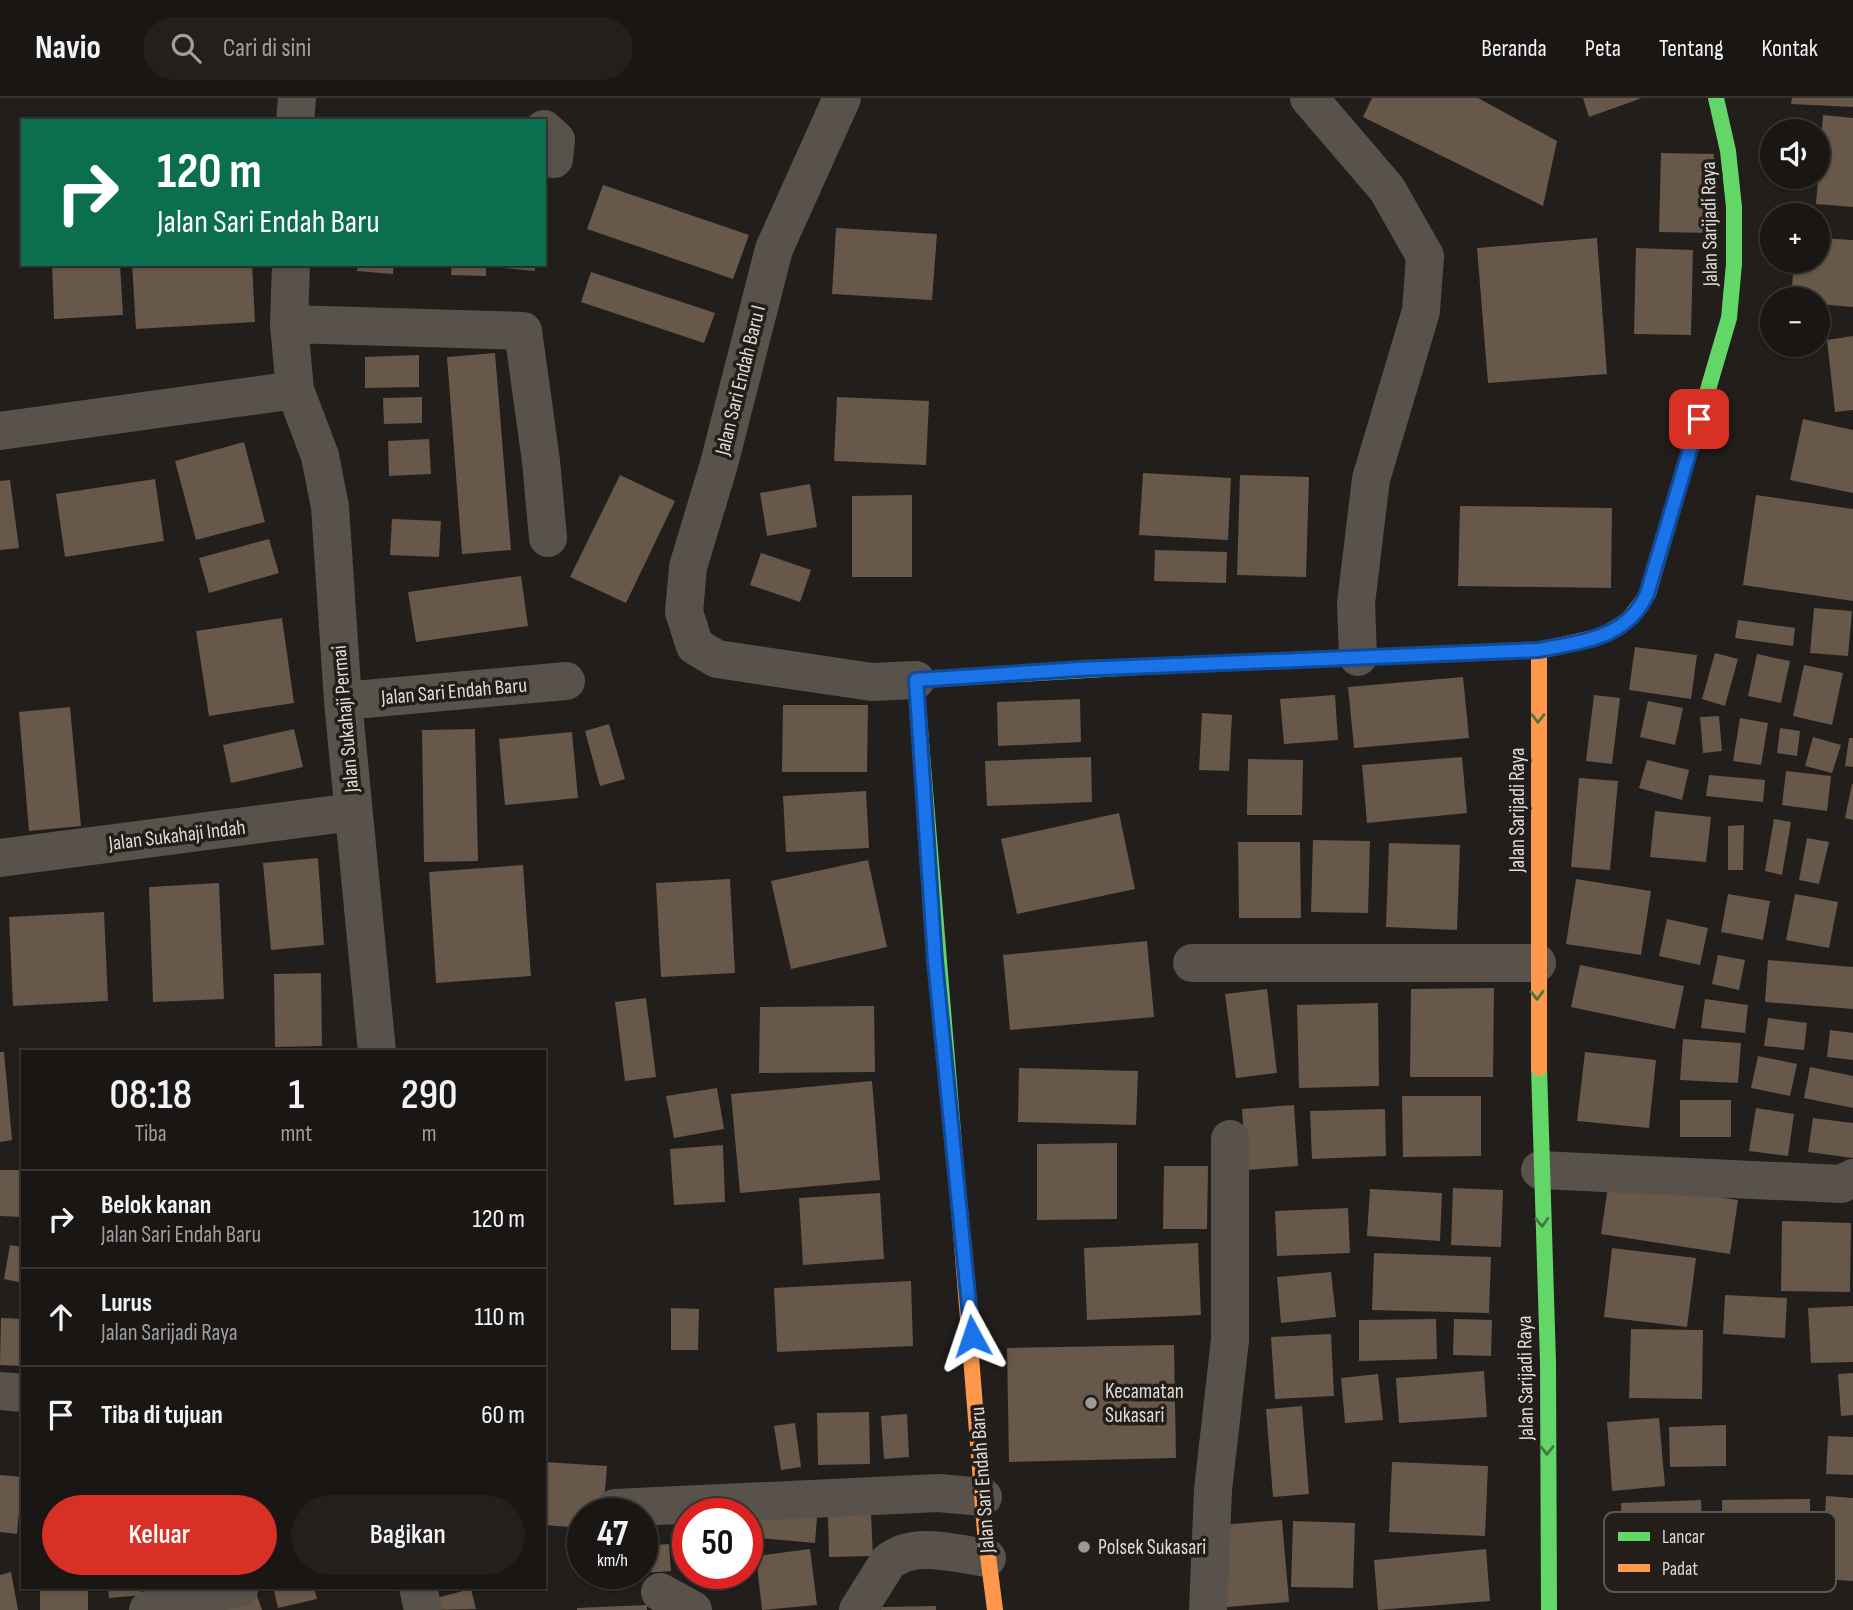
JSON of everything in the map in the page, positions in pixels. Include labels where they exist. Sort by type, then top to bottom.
[{"type":"main road","name":"Jalan Sarijadi Raya","points":[[1549,1610],[1548,1362],[1540,1170],[1537,963],[1539,650],[1593,639],[1623,626],[1638,613],[1647,594],[1729,318],[1735,274],[1728,148],[1716,98]]},
{"type":"main road","points":[[916,680],[1080,669],[1539,650]]},
{"type":"main road","name":"Jalan Sari Endah Baru","points":[[916,680],[934,949],[972,1336],[987,1558],[995,1610]]},
{"type":"street","points":[[295,119],[296,98]]},
{"type":"street","name":"Jalan Sari Endah Baru I","points":[[842,98],[774,250],[719,464],[688,567],[684,612],[695,646],[717,659],[872,682],[916,680]]},
{"type":"street","points":[[1309,98],[1387,189],[1424,256],[1421,311],[1371,479],[1356,603],[1358,657]]},
{"type":"street","name":"Jalan Sukahaji Permai","points":[[291,266],[289,324],[295,390],[326,480],[342,691],[377,1050]]},
{"type":"street","points":[[289,324],[523,331],[541,461],[548,538]]},
{"type":"street","points":[[0,431],[295,390]]},
{"type":"street","points":[[342,691],[506,668]]},
{"type":"street","name":"Jalan Sari Endah Baru","points":[[342,691],[566,681]]},
{"type":"street","name":"Jalan Sukahaji Indah","points":[[0,858],[353,812]]},
{"type":"street","points":[[1192,963],[1537,963]]},
{"type":"street","points":[[1208,1610],[1213,1490],[1230,1340],[1230,1139]]},
{"type":"street","points":[[1540,1170],[1841,1184],[1853,1178]]},
{"type":"street","points":[[0,1391],[21,1393]]},
{"type":"street","points":[[658,1506],[938,1493],[983,1497]]},
{"type":"street","points":[[858,1610],[888,1562],[895,1556],[918,1550],[987,1558]]},
{"type":"street","points":[[148,1610],[232,1589]]},
{"type":"street","points":[[418,1589],[423,1610]]},
{"type":"building","points":[[1372,98],[1478,98],[1557,141],[1543,206],[1363,117]]},
{"type":"building","points":[[1583,98],[1642,98],[1589,117]]},
{"type":"building","points":[[1792,98],[1853,98],[1853,107],[1791,104]]},
{"type":"building","points":[[1823,115],[1853,118],[1853,207],[1816,203],[1817,189],[1830,189],[1830,119],[1823,119]]},
{"type":"building","points":[[1661,153],[1714,154],[1712,233],[1659,232]]},
{"type":"building","points":[[603,185],[749,235],[733,279],[587,229]]},
{"type":"building","points":[[836,228],[937,234],[932,300],[832,294]]},
{"type":"building","points":[[1597,238],[1607,374],[1488,383],[1477,248]]},
{"type":"building","points":[[1830,239],[1853,240],[1853,307],[1830,305],[1830,287],[1792,287],[1793,273],[1830,273]]},
{"type":"building","points":[[1636,248],[1693,250],[1691,335],[1634,334]]},
{"type":"building","points":[[52,266],[120,266],[123,315],[54,319]]},
{"type":"building","points":[[132,266],[252,266],[255,322],[136,329]]},
{"type":"building","points":[[358,266],[394,266],[393,274],[357,271]]},
{"type":"building","points":[[452,266],[486,266],[486,276],[451,275]]},
{"type":"building","points":[[535,266],[535,271],[492,267]]},
{"type":"building","points":[[591,272],[715,313],[704,343],[581,302]]},
{"type":"building","points":[[1853,336],[1853,410],[1835,412],[1829,357],[1830,340]]},
{"type":"building","points":[[495,353],[511,550],[462,554],[447,357]]},
{"type":"building","points":[[419,355],[419,387],[365,388],[365,357]]},
{"type":"building","points":[[422,397],[422,423],[384,424],[383,398]]},
{"type":"building","points":[[837,397],[929,401],[926,465],[834,461]]},
{"type":"building","points":[[1803,419],[1853,430],[1853,493],[1790,480]]},
{"type":"building","points":[[429,439],[431,474],[389,476],[388,441]]},
{"type":"building","points":[[244,442],[265,522],[196,540],[175,461]]},
{"type":"building","points":[[1143,473],[1231,478],[1228,540],[1139,535]]},
{"type":"building","points":[[620,475],[675,501],[626,603],[570,577]]},
{"type":"building","points":[[1240,475],[1309,477],[1306,577],[1237,575]]},
{"type":"building","points":[[155,479],[164,541],[65,557],[56,494]]},
{"type":"building","points":[[10,480],[19,548],[0,550],[0,481]]},
{"type":"building","points":[[810,484],[817,527],[767,536],[760,493]]},
{"type":"building","points":[[912,495],[912,577],[852,577],[852,496]]},
{"type":"building","points":[[1756,495],[1853,509],[1853,601],[1743,585]]},
{"type":"building","points":[[1460,506],[1612,508],[1611,588],[1458,586]]},
{"type":"building","points":[[392,519],[441,521],[439,557],[390,555]]},
{"type":"building","points":[[269,539],[279,573],[209,593],[199,558]]},
{"type":"building","points":[[1155,550],[1227,552],[1226,583],[1154,581]]},
{"type":"building","points":[[761,553],[811,570],[800,602],[750,585]]},
{"type":"building","points":[[521,576],[528,626],[416,642],[408,592]]},
{"type":"building","points":[[1814,608],[1852,611],[1848,656],[1810,653]]},
{"type":"building","points":[[282,618],[294,703],[209,716],[196,631]]},
{"type":"building","points":[[1738,620],[1795,628],[1793,646],[1735,638]]},
{"type":"building","points":[[1635,647],[1697,655],[1691,699],[1629,690]]},
{"type":"building","points":[[1715,653],[1738,659],[1725,706],[1702,699]]},
{"type":"building","points":[[1757,654],[1790,661],[1781,703],[1748,696]]},
{"type":"building","points":[[1804,665],[1843,673],[1832,725],[1793,716]]},
{"type":"building","points":[[1463,677],[1469,738],[1354,748],[1348,687]]},
{"type":"building","points":[[1335,695],[1338,740],[1284,744],[1280,699]]},
{"type":"building","points":[[1594,695],[1620,698],[1612,764],[1586,761]]},
{"type":"building","points":[[1080,699],[1081,742],[998,746],[997,702]]},
{"type":"building","points":[[1648,701],[1683,708],[1675,745],[1640,737]]},
{"type":"building","points":[[783,705],[868,705],[867,772],[782,772]]},
{"type":"building","points":[[70,707],[81,826],[29,831],[19,712]]},
{"type":"building","points":[[1202,713],[1232,715],[1229,771],[1199,770]]},
{"type":"building","points":[[1719,716],[1722,751],[1703,753],[1700,717]]},
{"type":"building","points":[[1740,718],[1768,723],[1761,765],[1733,761]]},
{"type":"building","points":[[609,724],[625,779],[600,786],[585,731]]},
{"type":"building","points":[[1780,728],[1800,731],[1797,756],[1777,753]]},
{"type":"building","points":[[294,729],[303,767],[231,783],[223,745]]},
{"type":"building","points":[[475,729],[478,861],[424,862],[422,730]]},
{"type":"building","points":[[572,732],[578,798],[505,805],[499,739]]},
{"type":"building","points":[[1813,737],[1841,745],[1832,773],[1805,766]]},
{"type":"building","points":[[1849,738],[1853,738],[1853,767],[1845,766]]},
{"type":"building","points":[[1091,757],[1092,802],[987,806],[985,761]]},
{"type":"building","points":[[1462,757],[1467,813],[1367,823],[1362,765]]},
{"type":"building","points":[[1248,759],[1303,760],[1302,815],[1247,815]]},
{"type":"building","points":[[1647,760],[1689,770],[1682,800],[1639,788]]},
{"type":"building","points":[[1786,771],[1831,776],[1827,811],[1782,805]]},
{"type":"building","points":[[1709,775],[1765,780],[1763,802],[1706,796]]},
{"type":"building","points":[[1579,778],[1618,781],[1610,870],[1571,867]]},
{"type":"building","points":[[1853,784],[1853,820],[1845,818]]},
{"type":"building","points":[[866,791],[869,848],[786,852],[783,796]]},
{"type":"building","points":[[1655,811],[1711,817],[1706,862],[1650,857]]},
{"type":"building","points":[[1119,813],[1135,889],[1017,914],[1001,839]]},
{"type":"building","points":[[1774,819],[1791,822],[1782,875],[1765,871]]},
{"type":"building","points":[[1744,825],[1743,870],[1728,870],[1728,826]]},
{"type":"building","points":[[1807,838],[1829,842],[1819,884],[1799,880]]},
{"type":"building","points":[[1313,840],[1370,841],[1368,913],[1311,912]]},
{"type":"building","points":[[1238,842],[1300,842],[1301,918],[1239,918]]},
{"type":"building","points":[[1389,843],[1460,845],[1457,930],[1386,927]]},
{"type":"building","points":[[318,858],[324,945],[271,950],[263,863]]},
{"type":"building","points":[[868,860],[887,947],[791,969],[771,881]]},
{"type":"building","points":[[523,865],[531,976],[436,983],[429,872]]},
{"type":"building","points":[[730,879],[735,973],[661,977],[656,883]]},
{"type":"building","points":[[1576,879],[1651,891],[1641,955],[1566,944]]},
{"type":"building","points":[[219,883],[224,999],[153,1002],[149,887]]},
{"type":"building","points":[[1728,894],[1770,901],[1763,940],[1721,932]]},
{"type":"building","points":[[1795,894],[1838,902],[1829,948],[1786,940]]},
{"type":"building","points":[[104,912],[108,1001],[13,1006],[9,917]]},
{"type":"building","points":[[1667,919],[1708,928],[1700,965],[1659,956]]},
{"type":"building","points":[[1147,941],[1154,1017],[1010,1030],[1003,955]]},
{"type":"building","points":[[1718,955],[1745,960],[1739,990],[1712,984]]},
{"type":"building","points":[[1768,960],[1853,967],[1853,1009],[1765,1002]]},
{"type":"building","points":[[1580,965],[1684,986],[1675,1029],[1571,1007]]},
{"type":"building","points":[[321,973],[322,1046],[275,1047],[274,974]]},
{"type":"building","points":[[1494,988],[1493,1077],[1410,1077],[1411,989]]},
{"type":"building","points":[[1267,989],[1277,1073],[1236,1078],[1225,994]]},
{"type":"building","points":[[646,998],[656,1077],[625,1081],[615,1002]]},
{"type":"building","points":[[1705,999],[1748,1005],[1745,1033],[1701,1028]]},
{"type":"building","points":[[1378,1003],[1379,1086],[1299,1088],[1297,1005]]},
{"type":"building","points":[[874,1006],[875,1072],[759,1073],[760,1007]]},
{"type":"building","points":[[1768,1018],[1807,1023],[1804,1050],[1764,1046]]},
{"type":"building","points":[[1830,1030],[1853,1033],[1853,1060],[1827,1057]]},
{"type":"building","points":[[1683,1039],[1741,1043],[1738,1083],[1680,1080]]},
{"type":"building","points":[[0,1052],[4,1052],[12,1140],[0,1142]]},
{"type":"building","points":[[1585,1052],[1656,1060],[1649,1128],[1577,1121]]},
{"type":"building","points":[[1758,1056],[1797,1064],[1790,1096],[1751,1088]]},
{"type":"building","points":[[1810,1067],[1853,1076],[1853,1108],[1804,1098]]},
{"type":"building","points":[[1019,1068],[1138,1071],[1136,1125],[1018,1122]]},
{"type":"building","points":[[872,1081],[880,1180],[740,1193],[731,1094]]},
{"type":"building","points":[[717,1088],[724,1129],[674,1138],[666,1096]]},
{"type":"building","points":[[1402,1096],[1481,1096],[1481,1156],[1403,1157]]},
{"type":"building","points":[[1680,1100],[1731,1100],[1731,1137],[1680,1137]]},
{"type":"building","points":[[1294,1105],[1298,1166],[1246,1170],[1242,1109]]},
{"type":"building","points":[[1756,1108],[1794,1114],[1788,1156],[1749,1151]]},
{"type":"building","points":[[1385,1109],[1386,1156],[1312,1159],[1310,1111]]},
{"type":"building","points":[[1813,1118],[1853,1123],[1853,1158],[1808,1152]]},
{"type":"building","points":[[1117,1143],[1117,1219],[1037,1220],[1037,1144]]},
{"type":"building","points":[[723,1145],[725,1202],[674,1205],[670,1149]]},
{"type":"building","points":[[1164,1166],[1208,1166],[1207,1229],[1163,1229]]},
{"type":"building","points":[[0,1170],[21,1170],[21,1217],[0,1216]]},
{"type":"building","points":[[1609,1180],[1738,1200],[1730,1254],[1601,1234]]},
{"type":"building","points":[[1453,1188],[1503,1190],[1501,1247],[1451,1245]]},
{"type":"building","points":[[1370,1189],[1442,1193],[1440,1241],[1367,1236]]},
{"type":"building","points":[[880,1193],[884,1259],[803,1265],[799,1198]]},
{"type":"building","points":[[1348,1208],[1350,1253],[1277,1256],[1275,1211]]},
{"type":"building","points":[[1782,1221],[1851,1223],[1850,1292],[1781,1291]]},
{"type":"building","points":[[1198,1243],[1201,1315],[1087,1320],[1084,1248]]},
{"type":"building","points":[[10,1245],[21,1247],[21,1283],[4,1279]]},
{"type":"building","points":[[1612,1248],[1696,1258],[1687,1327],[1604,1317]]},
{"type":"building","points":[[1374,1253],[1491,1257],[1489,1313],[1372,1310]]},
{"type":"building","points":[[1331,1272],[1336,1317],[1281,1323],[1277,1277]]},
{"type":"building","points":[[911,1281],[913,1346],[777,1352],[774,1288]]},
{"type":"building","points":[[1725,1295],[1787,1298],[1785,1338],[1723,1334]]},
{"type":"building","points":[[1853,1306],[1853,1362],[1811,1363],[1808,1308]]},
{"type":"building","points":[[671,1308],[699,1309],[698,1350],[671,1350]]},
{"type":"building","points":[[1,1318],[21,1319],[21,1366],[0,1365]]},
{"type":"building","points":[[1436,1319],[1437,1359],[1359,1361],[1359,1320]]},
{"type":"building","points":[[1454,1319],[1492,1320],[1491,1356],[1453,1355]]},
{"type":"building","points":[[1631,1329],[1703,1330],[1702,1399],[1629,1398]]},
{"type":"building","points":[[1331,1334],[1334,1396],[1275,1399],[1271,1337]]},
{"type":"building","name":"Kecamatan Sukasari","points":[[1174,1345],[1176,1458],[1009,1462],[1007,1348]]},
{"type":"building","points":[[1484,1371],[1487,1417],[1399,1423],[1396,1378]]},
{"type":"building","points":[[1853,1373],[1853,1415],[1841,1416],[1838,1374]]},
{"type":"building","points":[[1378,1374],[1383,1420],[1345,1423],[1341,1378]]},
{"type":"building","points":[[1302,1406],[1309,1494],[1273,1497],[1266,1409]]},
{"type":"building","points":[[869,1412],[870,1464],[818,1465],[817,1413]]},
{"type":"building","points":[[907,1414],[909,1457],[884,1459],[881,1416]]},
{"type":"building","points":[[1659,1418],[1665,1486],[1612,1491],[1607,1422]]},
{"type":"building","points":[[795,1423],[801,1467],[781,1470],[774,1426]]},
{"type":"building","points":[[1726,1425],[1726,1466],[1670,1467],[1669,1427]]},
{"type":"building","points":[[1828,1436],[1853,1437],[1853,1475],[1826,1474]]},
{"type":"building","points":[[546,1462],[607,1466],[604,1498],[567,1498],[567,1527],[546,1525]]},
{"type":"building","points":[[1392,1462],[1488,1466],[1485,1536],[1389,1532]]},
{"type":"building","points":[[0,1475],[21,1477],[17,1534],[0,1532]]},
{"type":"building","points":[[1826,1496],[1853,1498],[1853,1581],[1836,1580],[1836,1512],[1825,1512]]},
{"type":"building","points":[[1810,1499],[1810,1512],[1722,1512],[1722,1500]]},
{"type":"building","points":[[1701,1500],[1702,1512],[1621,1512],[1621,1503]]},
{"type":"building","points":[[871,1514],[873,1556],[829,1557],[828,1515]]},
{"type":"building","points":[[763,1515],[817,1517],[815,1543],[763,1538]]},
{"type":"building","points":[[1282,1520],[1289,1602],[1227,1607],[1220,1525]]},
{"type":"building","points":[[1293,1521],[1355,1523],[1353,1588],[1291,1587]]},
{"type":"building","points":[[669,1544],[671,1571],[658,1572],[658,1545]]},
{"type":"building","points":[[810,1549],[817,1605],[762,1610],[760,1589],[763,1589],[763,1555]]},
{"type":"building","points":[[1486,1549],[1490,1601],[1378,1610],[1374,1560]]},
{"type":"building","points":[[11,1572],[18,1610],[0,1610],[0,1575]]},
{"type":"building","points":[[40,1589],[88,1589],[88,1610],[40,1610]]},
{"type":"building","points":[[108,1589],[141,1589],[142,1595],[109,1598]]},
{"type":"building","points":[[255,1589],[262,1610],[180,1610]]},
{"type":"building","points":[[273,1589],[314,1589],[317,1599],[278,1608]]},
{"type":"building","points":[[471,1589],[476,1609],[430,1610],[428,1600]]},
{"type":"building","points":[[647,1605],[647,1610],[577,1610],[577,1608]]},
{"type":"building","points":[[936,1606],[936,1610],[881,1610],[881,1607]]},
{"type":"traffic: fast","points":[[1628,620],[1648,594],[1729,318],[1734,264],[1734,207],[1728,151],[1716,98]]},
{"type":"traffic: fast","points":[[959,1206],[916,680],[1172,665]]},
{"type":"traffic: fast","points":[[1539,1068],[1548,1362],[1549,1610]]},
{"type":"traffic: slow","points":[[1172,665],[1539,650],[1602,636],[1628,620]]},
{"type":"traffic: slow","points":[[1539,650],[1539,1068]]},
{"type":"traffic: slow","points":[[959,1206],[985,1532],[995,1610]]},
{"type":"place","name":"Kecamatan Sukasari","points":[[1091,1403]]},
{"type":"place","name":"Polsek Sukasari","points":[[1084,1547]]},
{"type":"route","points":[[972,1336],[935,961],[916,680],[1080,669],[1539,650],[1593,639],[1623,626],[1638,613],[1647,594],[1699,419]]}]
